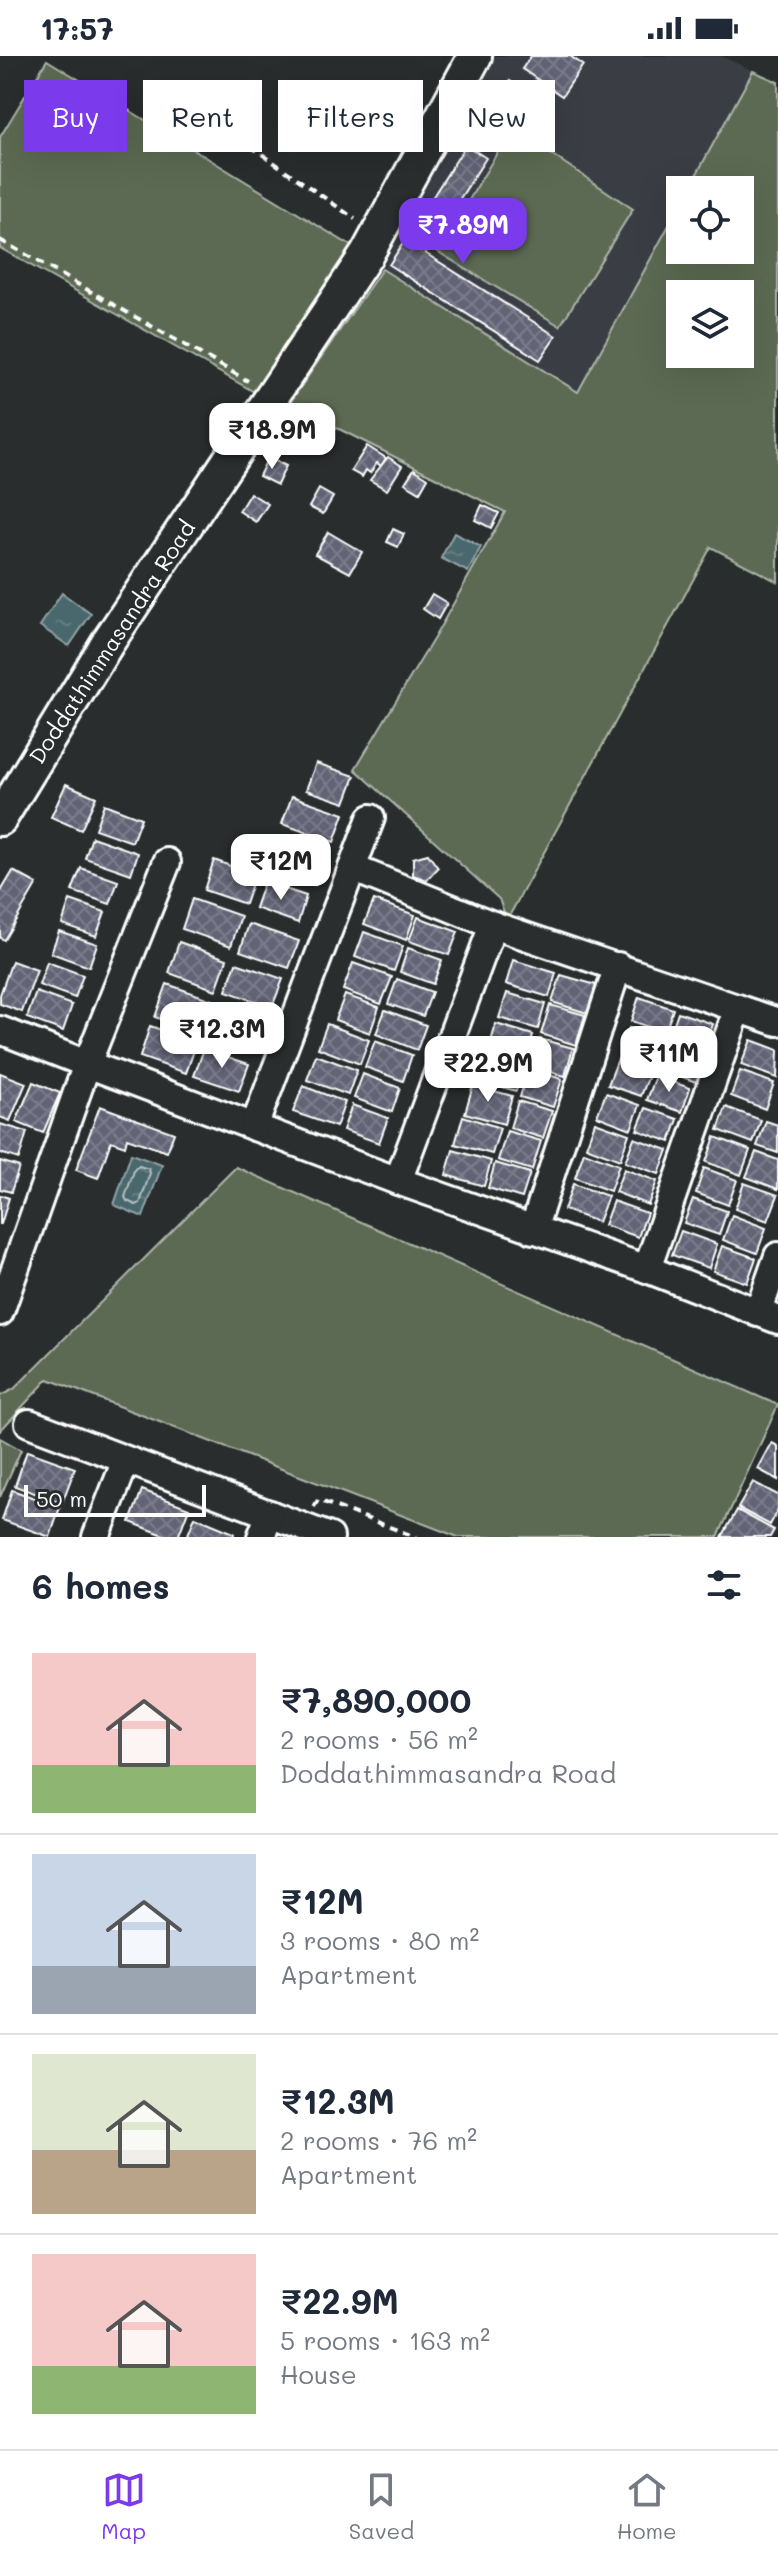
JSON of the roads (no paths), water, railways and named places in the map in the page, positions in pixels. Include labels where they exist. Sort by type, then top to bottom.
[{"type":"street","name":"Doddathimmasandra Road","points":[[0,819],[108,642],[367,254],[475,56]]},
{"type":"street","points":[[254,1127],[371,818]]},
{"type":"street","points":[[0,1312],[87,1064],[167,862]]},
{"type":"street","points":[[352,868],[493,925],[778,1022]]},
{"type":"street","points":[[398,1181],[493,925]]},
{"type":"street","points":[[533,1230],[618,966]]},
{"type":"street","points":[[647,1269],[738,1008]]},
{"type":"street","points":[[0,1030],[398,1181],[647,1269],[768,1317],[778,1256]]},
{"type":"street","points":[[29,1423],[126,1460],[265,1526],[304,1527],[330,1537]]},
{"type":"street","points":[[96,1537],[126,1460]]},
{"type":"water","points":[[454,533],[481,547],[468,572],[441,558]]},
{"type":"water","points":[[62,593],[91,614],[69,646],[40,626]]},
{"type":"water","points":[[131,1154],[162,1165],[143,1217],[114,1205]]}]
